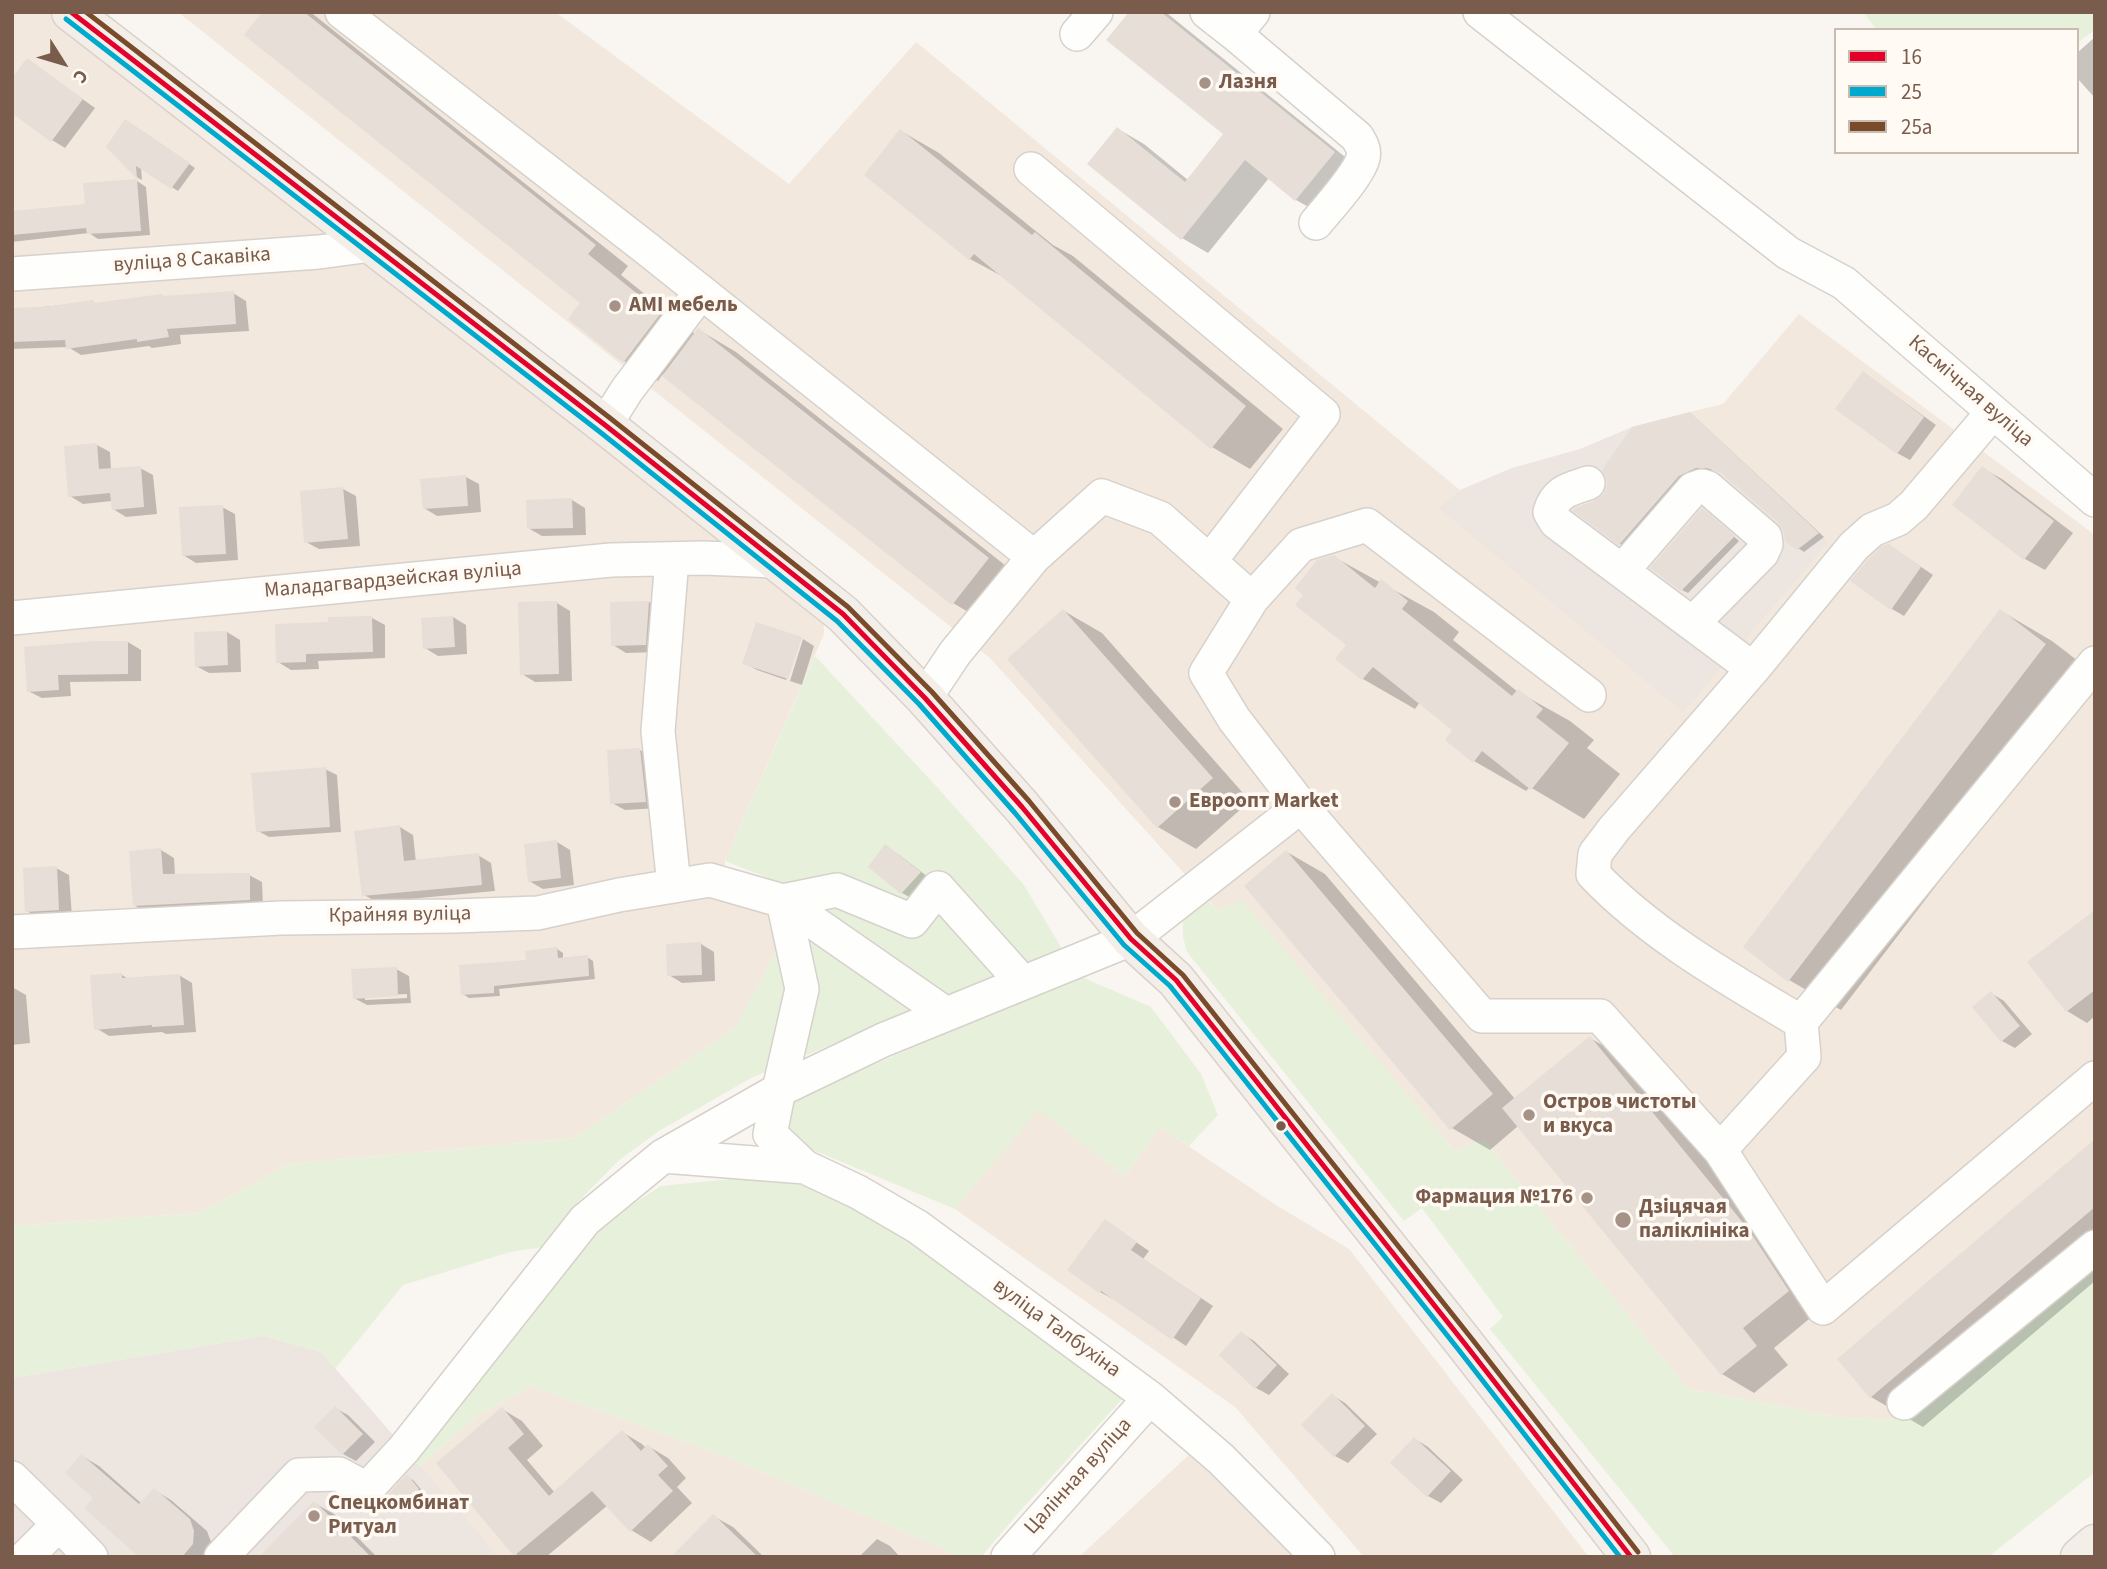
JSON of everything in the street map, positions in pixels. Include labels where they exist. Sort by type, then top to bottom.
[{"type":"main road","points":[[71,12],[606,425],[843,614],[925,698],[1022,807],[1131,939],[1176,980],[1631,1557]]},
{"type":"main road","points":[[2080,1557],[2095,1544]]},
{"type":"street","points":[[342,12],[701,292],[1034,557]]},
{"type":"street","points":[[1207,12],[1244,23],[1363,146],[1363,157],[1357,171],[1317,223]]},
{"type":"street","name":"Касмічная вуліца","points":[[1480,12],[1788,253],[1844,284],[2095,500]]},
{"type":"street","points":[[1031,169],[1324,414],[1210,561]]},
{"type":"street","name":"вуліца 8 Сакавіка","points":[[12,274],[319,252],[371,245]]},
{"type":"street","points":[[606,425],[627,390],[701,292]]},
{"type":"street","points":[[1801,1022],[1704,964],[1613,895],[1593,874],[1595,854],[1614,828],[1753,669],[1854,546],[1872,530],[1898,519],[1914,505],[1993,412]]},
{"type":"street","points":[[1588,483],[1566,491],[1554,500],[1550,512],[1556,522],[1753,669]]},
{"type":"street","points":[[1622,571],[1693,489],[1702,486],[1709,488],[1765,537],[1766,544],[1762,552],[1693,623]]},
{"type":"street","points":[[925,698],[955,653],[1034,557],[1102,496],[1160,518],[1252,599]]},
{"type":"street","points":[[1589,695],[1367,525],[1301,545],[1252,599],[1206,673],[1234,719],[1301,806],[1482,1016],[1600,1016],[1720,1150],[1823,1308],[2095,1078]]},
{"type":"street","points":[[672,559],[657,731],[674,886]]},
{"type":"street","name":"Маладагвардзейская вуліца","points":[[12,618],[597,562],[672,559],[774,561]]},
{"type":"street","points":[[1720,1150],[1804,1057],[1801,1022],[2094,665]]},
{"type":"street","points":[[222,1557],[299,1475],[338,1474],[367,1489],[404,1450],[585,1220],[663,1156],[779,1090],[883,1040],[1131,939],[1301,806]]},
{"type":"street","name":"Крайняя вуліца","points":[[12,932],[281,918],[538,912],[709,880],[783,901],[946,1014]]},
{"type":"street","name":"Крайняя вуліца","points":[[783,901],[836,890],[912,921],[938,888],[1023,983]]},
{"type":"street","points":[[779,1090],[802,989],[783,901]]},
{"type":"street","name":"вуліца Талбухіна","points":[[779,1090],[770,1134],[805,1167],[858,1192],[918,1227],[1150,1398],[1221,1459],[1318,1557]]},
{"type":"street","points":[[663,1156],[805,1167]]},
{"type":"street","points":[[1904,1402],[2095,1247]]},
{"type":"street","name":"Цалінная вуліца","points":[[1008,1557],[1150,1398]]},
{"type":"street","points":[[12,1478],[91,1557]]},
{"type":"street","points":[[26,1557],[58,1524]]},
{"type":"shaded area","points":[[12,12],[57,12],[822,597],[824,634],[725,861],[725,900],[770,914],[776,951],[736,1027],[575,1138],[289,1164],[200,1213],[12,1226]]},
{"type":"shaded area","points":[[178,12],[555,12],[789,184],[916,42],[1460,490],[1439,509],[1828,543],[1690,412],[1723,404],[1799,314],[2095,535],[2095,1266],[1900,1420],[1843,1418],[1688,1389],[1484,1140],[1455,1151],[1241,900],[1218,911],[990,658]]},
{"type":"shaded area","points":[[1690,412],[1828,542],[1683,712],[1439,508],[1460,490],[1512,468],[1580,449],[1632,427]]},
{"type":"shaded area","points":[[1038,1109],[1125,1176],[1160,1127],[1276,1205],[1349,1249],[1589,1557],[1364,1557],[1235,1407],[955,1209]]},
{"type":"shaded area","points":[[263,1336],[321,1352],[499,1557],[12,1557],[12,1378]]},
{"type":"shaded area","points":[[532,1386],[719,1454],[945,1549],[955,1557],[499,1557],[419,1467],[477,1416]]},
{"type":"shaded area","points":[[1193,1451],[1296,1557],[1079,1557]]},
{"type":"green space","points":[[1863,12],[2095,12],[2095,30],[2079,42],[2079,28],[1875,28]]},
{"type":"green space","points":[[815,656],[1024,885],[1062,949],[751,1078],[659,1131],[618,1161],[577,1203],[549,1246],[510,1252],[403,1285],[335,1369],[321,1352],[263,1336],[12,1378],[12,1226],[200,1213],[289,1164],[575,1138],[736,1027],[776,951],[770,914],[771,879],[725,861]]},
{"type":"green space","points":[[1206,899],[1218,911],[1241,899],[1455,1151],[1484,1140],[1688,1389],[1843,1418],[1900,1420],[2095,1266],[2095,1472],[1988,1557],[1675,1557],[1490,1329],[1503,1317],[1422,1208],[1404,1221],[1187,952],[1183,921]]},
{"type":"green space","points":[[1077,975],[1151,1007],[1201,1074],[1218,1115],[1189,1146],[1160,1127],[1125,1176],[1038,1110],[955,1209],[806,1147],[786,1134],[794,1100]]},
{"type":"green space","points":[[741,1178],[809,1186],[901,1233],[1124,1397],[981,1557],[955,1557],[945,1549],[719,1454],[532,1386],[477,1416],[419,1467],[413,1460],[608,1220],[661,1186]]},
{"type":"building","points":[[262,12],[304,12],[596,245],[588,254],[661,313],[623,363],[568,319],[580,303],[244,35]]},
{"type":"building","name":"Лазня","points":[[1129,12],[1161,12],[1335,152],[1295,201],[1245,160],[1181,240],[1087,164],[1117,127],[1185,182],[1223,134],[1106,40]]},
{"type":"building","points":[[27,58],[83,99],[51,142],[12,113],[12,78]]},
{"type":"building","points":[[125,119],[190,163],[171,189],[136,166],[137,179],[106,147]]},
{"type":"building","points":[[900,129],[1032,235],[1035,232],[1246,406],[1211,449],[974,254],[969,260],[864,175]]},
{"type":"building","points":[[137,179],[141,231],[87,234],[86,228],[12,235],[12,211],[85,204],[83,183]]},
{"type":"building","points":[[234,291],[236,324],[167,329],[169,337],[66,349],[65,340],[12,342],[12,308],[44,307],[93,300],[94,303],[162,294]]},
{"type":"building","points":[[698,328],[989,558],[952,605],[662,376]]},
{"type":"building","points":[[1863,371],[1924,417],[1897,454],[1835,409]]},
{"type":"building","points":[[1690,412],[1819,533],[1797,550],[1785,541],[1778,522],[1721,473],[1707,468],[1696,468],[1679,476],[1619,545],[1573,511],[1603,495],[1607,486],[1602,470],[1632,427]]},
{"type":"building","points":[[97,443],[99,469],[141,466],[144,507],[112,510],[110,493],[68,497],[64,446]]},
{"type":"building","points":[[1982,466],[2054,521],[2024,560],[1952,505]]},
{"type":"building","points":[[466,475],[468,506],[423,509],[420,479]]},
{"type":"building","points":[[343,487],[348,539],[304,543],[300,491]]},
{"type":"building","points":[[572,498],[573,528],[527,529],[526,500]]},
{"type":"building","points":[[223,505],[226,554],[182,556],[179,507]]},
{"type":"building","points":[[1702,508],[1735,536],[1681,591],[1650,568]]},
{"type":"building","points":[[1889,544],[1921,567],[1891,610],[1850,581],[1868,559],[1882,546]]},
{"type":"building","points":[[1334,555],[1375,588],[1381,579],[1408,601],[1402,609],[1512,696],[1518,689],[1543,709],[1536,717],[1569,743],[1531,790],[1482,751],[1473,763],[1445,740],[1452,730],[1373,667],[1362,680],[1335,659],[1346,645],[1295,605],[1303,595],[1295,588],[1317,560]]},
{"type":"building","points":[[557,601],[559,674],[520,675],[518,602]]},
{"type":"building","points":[[649,601],[646,645],[611,646],[610,602]]},
{"type":"building","points":[[1063,609],[1213,778],[1157,828],[1007,659]]},
{"type":"building","points":[[2000,609],[2046,644],[1788,982],[1743,947]]},
{"type":"building","points":[[372,616],[373,652],[306,654],[306,662],[276,663],[275,624],[328,622],[328,617]]},
{"type":"building","points":[[453,616],[455,647],[423,649],[421,618]]},
{"type":"building","points":[[756,622],[802,637],[788,679],[742,664]]},
{"type":"building","points":[[227,631],[228,665],[195,667],[194,632]]},
{"type":"building","points":[[128,641],[128,674],[58,675],[59,690],[27,692],[24,647]]},
{"type":"building","points":[[640,748],[646,802],[610,804],[607,750]]},
{"type":"building","points":[[326,767],[330,827],[256,832],[251,773]]},
{"type":"building","points":[[400,825],[404,861],[479,853],[482,885],[362,896],[354,831]]},
{"type":"building","points":[[557,840],[561,878],[528,882],[524,844]]},
{"type":"building","points":[[885,844],[921,872],[901,894],[868,867]]},
{"type":"building","points":[[161,848],[163,874],[250,873],[250,900],[133,906],[129,851]]},
{"type":"building","points":[[1286,850],[1493,1094],[1450,1130],[1244,886]]},
{"type":"building","points":[[57,866],[59,910],[25,912],[23,868]]},
{"type":"building","points":[[2095,910],[2095,990],[2066,1012],[2027,962]]},
{"type":"building","points":[[701,942],[702,975],[667,976],[666,944]]},
{"type":"building","points":[[557,947],[558,958],[588,955],[589,976],[494,986],[494,993],[461,995],[459,965],[526,960],[525,951]]},
{"type":"building","points":[[397,967],[398,996],[353,999],[351,969]]},
{"type":"building","points":[[122,973],[122,978],[180,974],[184,1025],[94,1030],[90,975]]},
{"type":"building","points":[[1991,991],[2020,1026],[2001,1042],[1972,1007]]},
{"type":"building","points":[[1590,1036],[1749,1230],[1789,1291],[1743,1328],[1757,1346],[1721,1375],[1502,1108]]},
{"type":"building","points":[[2095,1139],[2095,1207],[1870,1398],[1837,1359]]},
{"type":"building","points":[[1105,1219],[1137,1242],[1131,1250],[1201,1298],[1172,1340],[1067,1270]]},
{"type":"building","points":[[1241,1331],[1277,1365],[1255,1389],[1219,1355]]},
{"type":"building","points":[[1332,1393],[1365,1426],[1334,1457],[1301,1425]]},
{"type":"building","points":[[335,1406],[363,1434],[342,1455],[314,1427]]},
{"type":"building","points":[[502,1407],[524,1434],[508,1448],[549,1496],[622,1430],[641,1451],[648,1444],[668,1466],[658,1475],[673,1491],[630,1532],[592,1491],[514,1556],[436,1463]]},
{"type":"building","points":[[1414,1437],[1451,1471],[1427,1497],[1390,1463]]},
{"type":"building","points":[[81,1454],[139,1504],[154,1488],[190,1519],[194,1531],[193,1544],[182,1557],[139,1557],[84,1508],[93,1498],[65,1473]]},
{"type":"building","points":[[407,1474],[419,1489],[396,1508],[386,1497]]},
{"type":"building","name":"Спецкомбинат Ритуал","points":[[314,1501],[346,1532],[371,1557],[259,1557]]},
{"type":"building","points":[[713,1514],[758,1557],[671,1557]]},
{"type":"transit line","name":"16","points":[[71,12],[605,425],[843,614],[925,698],[1022,807],[1131,939],[1176,980],[1631,1557]]},
{"type":"transit line","name":"25а","points":[[86,12],[610,418],[848,607],[932,692],[1029,801],[1137,933],[1183,975],[1638,1552]]},
{"type":"transit line","name":"25","points":[[66,19],[600,432],[837,621],[919,704],[1015,813],[1124,945],[1170,986],[1620,1557]]},
{"type":"place","name":"Лазня","points":[[1205,83]]},
{"type":"place","name":"AMI мебель","points":[[615,306]]},
{"type":"place","name":"Евроопт Market","points":[[1175,802]]},
{"type":"place","name":"Остров чистоты и вкуса","points":[[1529,1115]]},
{"type":"place","name":"Фармация №176","points":[[1587,1198]]},
{"type":"place","name":"Дзіцячая паліклініка","points":[[1623,1220]]},
{"type":"place","name":"Спецкомбинат Ритуал","points":[[314,1516]]}]
